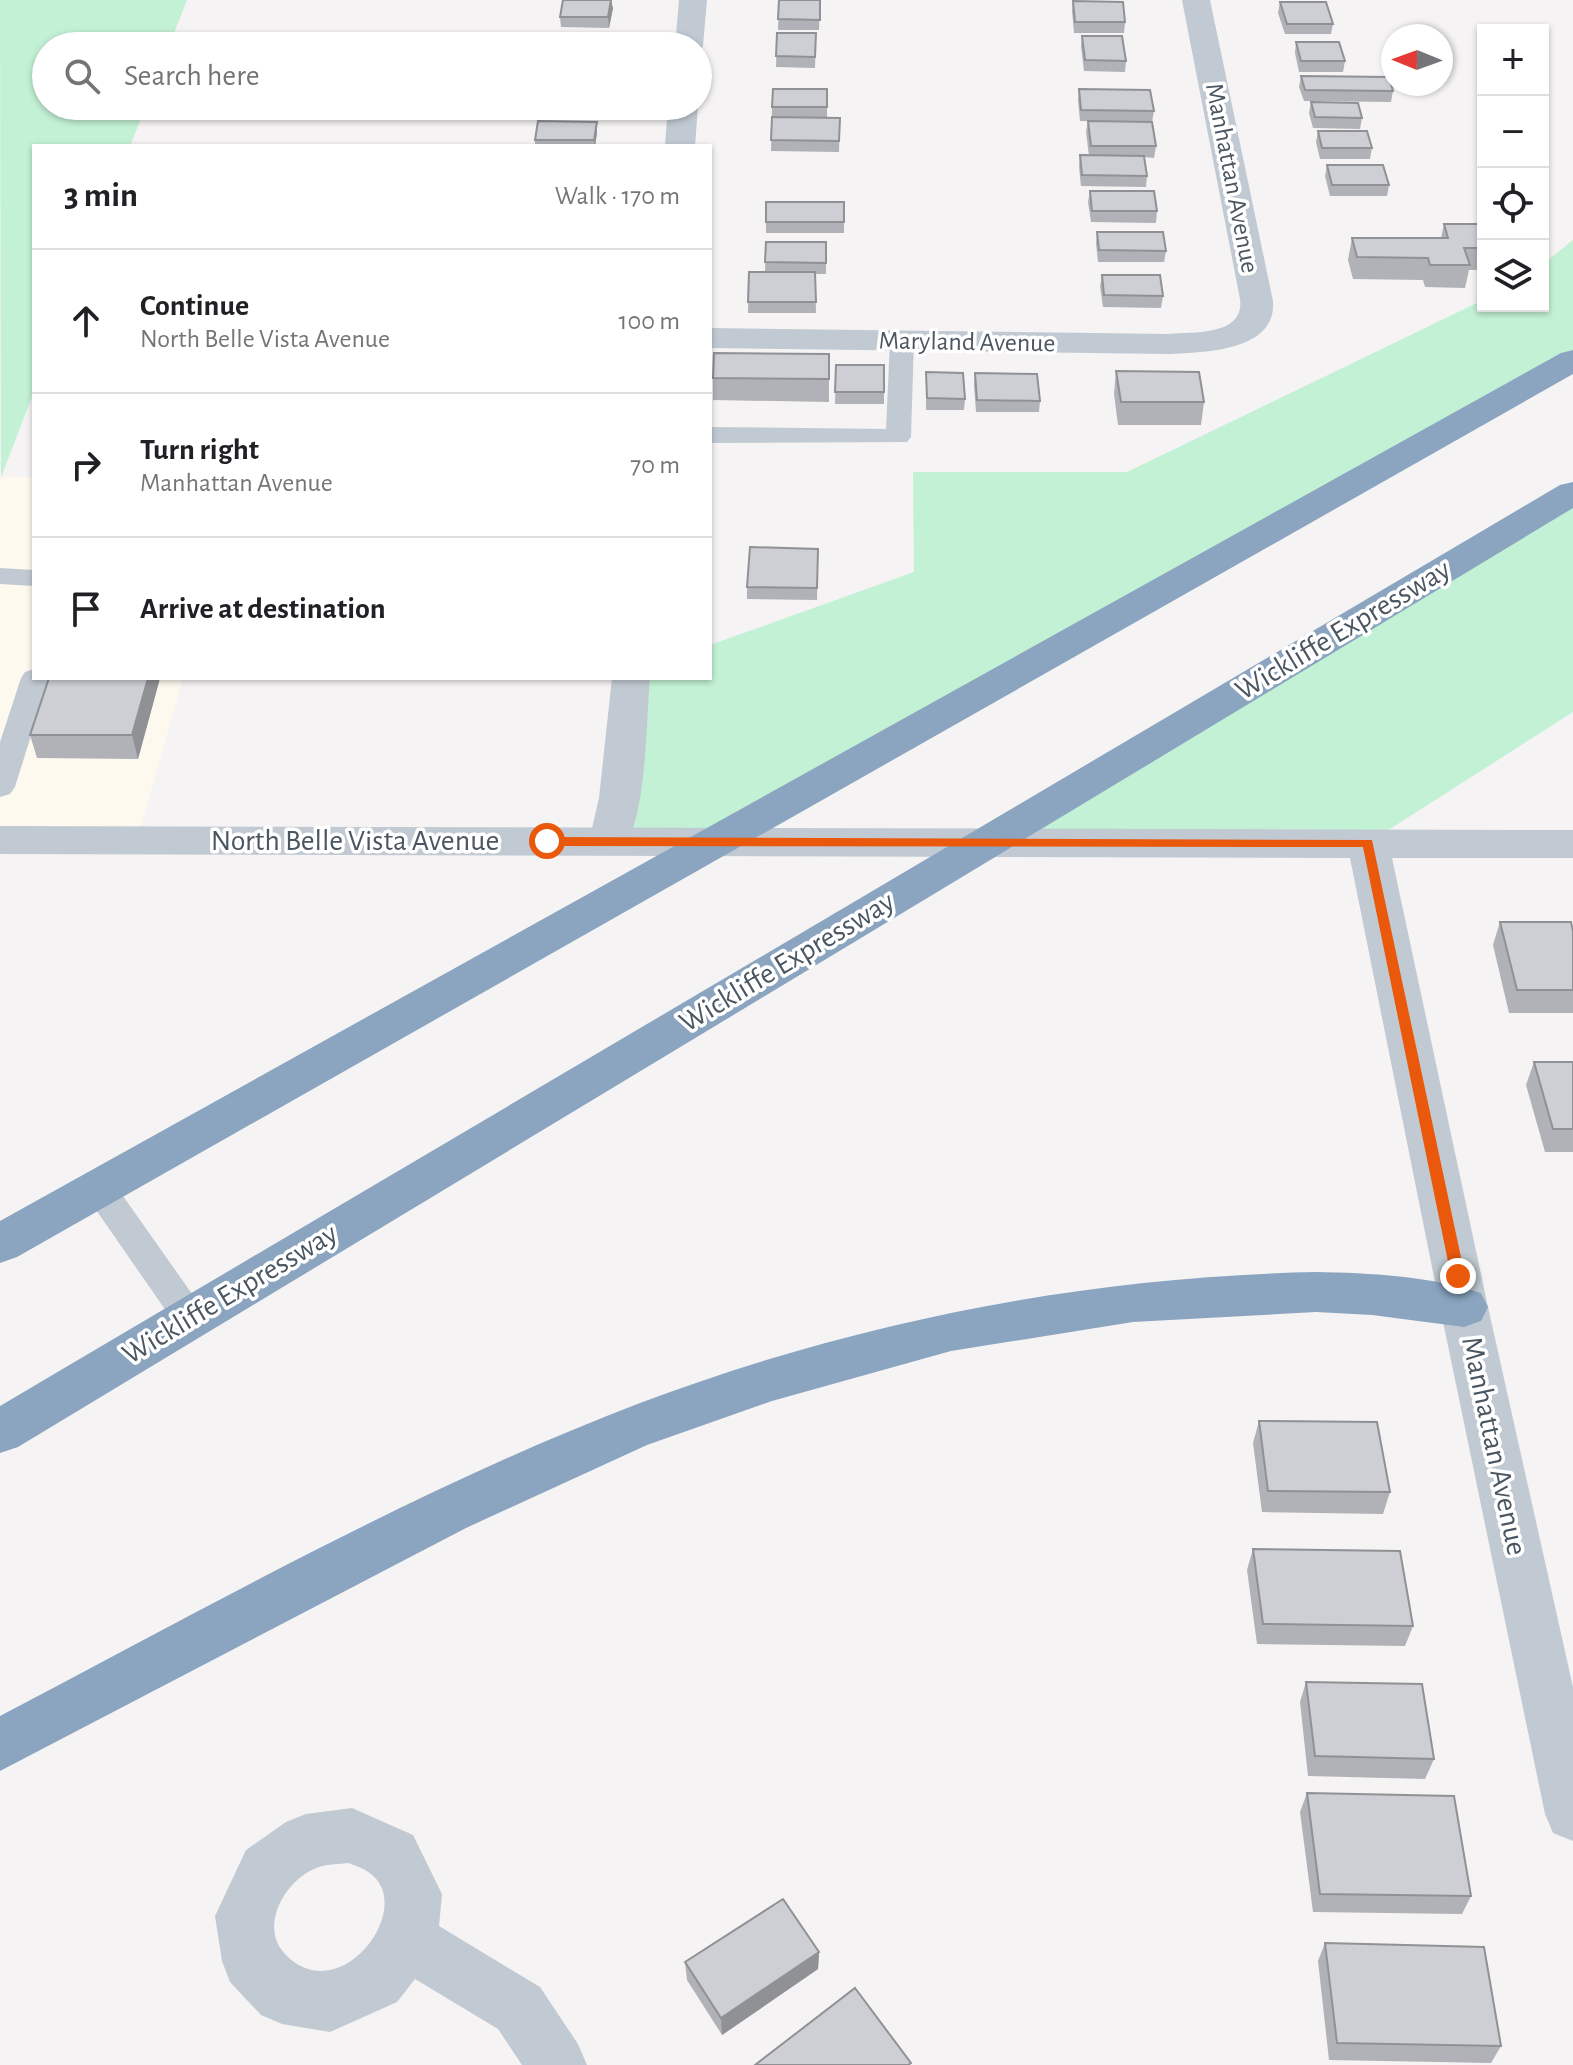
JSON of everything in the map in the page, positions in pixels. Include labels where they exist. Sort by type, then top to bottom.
[{"type":"highway","points":[[0,1244],[1573,360]]},
{"type":"highway","name":"Wickliffe Expressway","points":[[0,1432],[1573,493]]},
{"type":"highway","points":[[0,1745],[478,1498],[603,1440],[744,1388],[950,1331],[1098,1307],[1220,1295],[1319,1292],[1464,1307]]},
{"type":"street","points":[[690,32],[693,0]]},
{"type":"street","name":"Manhattan Avenue","points":[[1196,0],[1257,312],[1252,323],[1239,333],[1224,338]]},
{"type":"street","points":[[680,144],[682,120]]},
{"type":"street","name":"Maryland Avenue","points":[[712,338],[1168,344],[1224,338]]},
{"type":"street","points":[[609,841],[619,798],[631,680]]},
{"type":"street","name":"North Belle Vista Avenue","points":[[0,840],[1573,844]]},
{"type":"street","name":"Manhattan Avenue","points":[[1368,843],[1573,1814]]},
{"type":"street","points":[[408,1941],[519,2008],[557,2065]]},
{"type":"lane","points":[[712,435],[898,437],[902,341]]},
{"type":"lane","points":[[0,576],[32,578]]},
{"type":"lane","points":[[0,787],[34,680]]},
{"type":"lane","points":[[99,1188],[190,1318]]},
{"type":"shaded area","points":[[0,477],[32,477],[32,680],[182,680],[137,841],[0,841]]},
{"type":"green space","points":[[0,0],[187,0],[174,32],[32,32],[32,120],[140,120],[131,144],[32,144],[32,397],[1,477]]},
{"type":"green space","points":[[1573,240],[1573,360],[709,845],[609,841],[631,680],[712,680],[712,644],[914,572],[913,472],[1127,472],[1477,303],[1477,312],[1549,312],[1549,259]]},
{"type":"green space","points":[[1573,493],[1573,712],[1368,843],[985,844]]},
{"type":"building","points":[[563,0],[611,0],[608,17],[560,17]]},
{"type":"building","points":[[779,0],[820,0],[820,20],[778,19]]},
{"type":"building","points":[[1073,1],[1123,2],[1125,22],[1075,22]]},
{"type":"building","points":[[1280,2],[1326,2],[1333,24],[1287,24]]},
{"type":"building","points":[[777,33],[816,33],[815,57],[776,56]]},
{"type":"building","points":[[1082,36],[1122,36],[1126,61],[1085,60]]},
{"type":"building","points":[[1296,42],[1339,42],[1345,61],[1301,61]]},
{"type":"building","points":[[1301,76],[1381,77],[1381,91],[1305,90]]},
{"type":"building","points":[[773,89],[827,89],[827,107],[772,107]]},
{"type":"building","points":[[1079,89],[1150,90],[1154,111],[1081,110]]},
{"type":"building","points":[[1311,102],[1358,103],[1362,118],[1315,117]]},
{"type":"building","points":[[772,117],[840,118],[839,141],[771,140]]},
{"type":"building","points":[[538,121],[597,122],[594,140],[535,140]]},
{"type":"building","points":[[1088,121],[1152,122],[1156,146],[1091,146]]},
{"type":"building","points":[[1318,131],[1367,131],[1372,148],[1322,148]]},
{"type":"building","points":[[1080,155],[1144,156],[1147,176],[1082,175]]},
{"type":"building","points":[[1327,165],[1383,165],[1389,185],[1332,185]]},
{"type":"building","points":[[1090,191],[1154,191],[1157,211],[1092,211]]},
{"type":"building","points":[[766,202],[844,202],[844,222],[766,222]]},
{"type":"building","points":[[1444,224],[1477,224],[1477,248],[1464,248],[1470,265],[1430,265],[1428,258],[1357,257],[1352,238],[1448,238]]},
{"type":"building","points":[[1097,232],[1163,232],[1166,251],[1099,250]]},
{"type":"building","points":[[766,242],[826,242],[826,263],[765,262]]},
{"type":"building","points":[[749,272],[815,272],[816,302],[748,302]]},
{"type":"building","points":[[1102,275],[1160,275],[1163,296],[1104,295]]},
{"type":"building","points":[[714,353],[829,354],[829,379],[713,378]]},
{"type":"building","points":[[836,365],[884,365],[884,392],[835,392]]},
{"type":"building","points":[[1116,371],[1199,372],[1204,402],[1121,402]]},
{"type":"building","points":[[926,372],[963,373],[965,399],[927,398]]},
{"type":"building","points":[[975,373],[1037,374],[1040,401],[977,400]]},
{"type":"building","points":[[750,547],[818,549],[817,588],[747,587]]},
{"type":"building","points":[[48,680],[147,680],[132,735],[30,735]]},
{"type":"building","points":[[1500,922],[1571,922],[1573,990],[1517,990]]},
{"type":"building","points":[[1534,1062],[1573,1062],[1573,1129],[1553,1129]]},
{"type":"building","points":[[1259,1421],[1377,1422],[1390,1492],[1268,1491]]},
{"type":"building","points":[[1253,1549],[1400,1551],[1413,1626],[1263,1624]]},
{"type":"building","points":[[1306,1682],[1422,1684],[1434,1759],[1315,1756]]},
{"type":"building","points":[[1307,1793],[1454,1796],[1471,1896],[1320,1894]]},
{"type":"building","points":[[783,1899],[819,1952],[721,2018],[685,1962]]},
{"type":"building","points":[[1325,1943],[1484,1947],[1501,2046],[1337,2043]]},
{"type":"building","points":[[855,1988],[911,2063],[755,2065]]},
{"type":"route","points":[[547,841],[1368,843],[1458,1276]]}]
